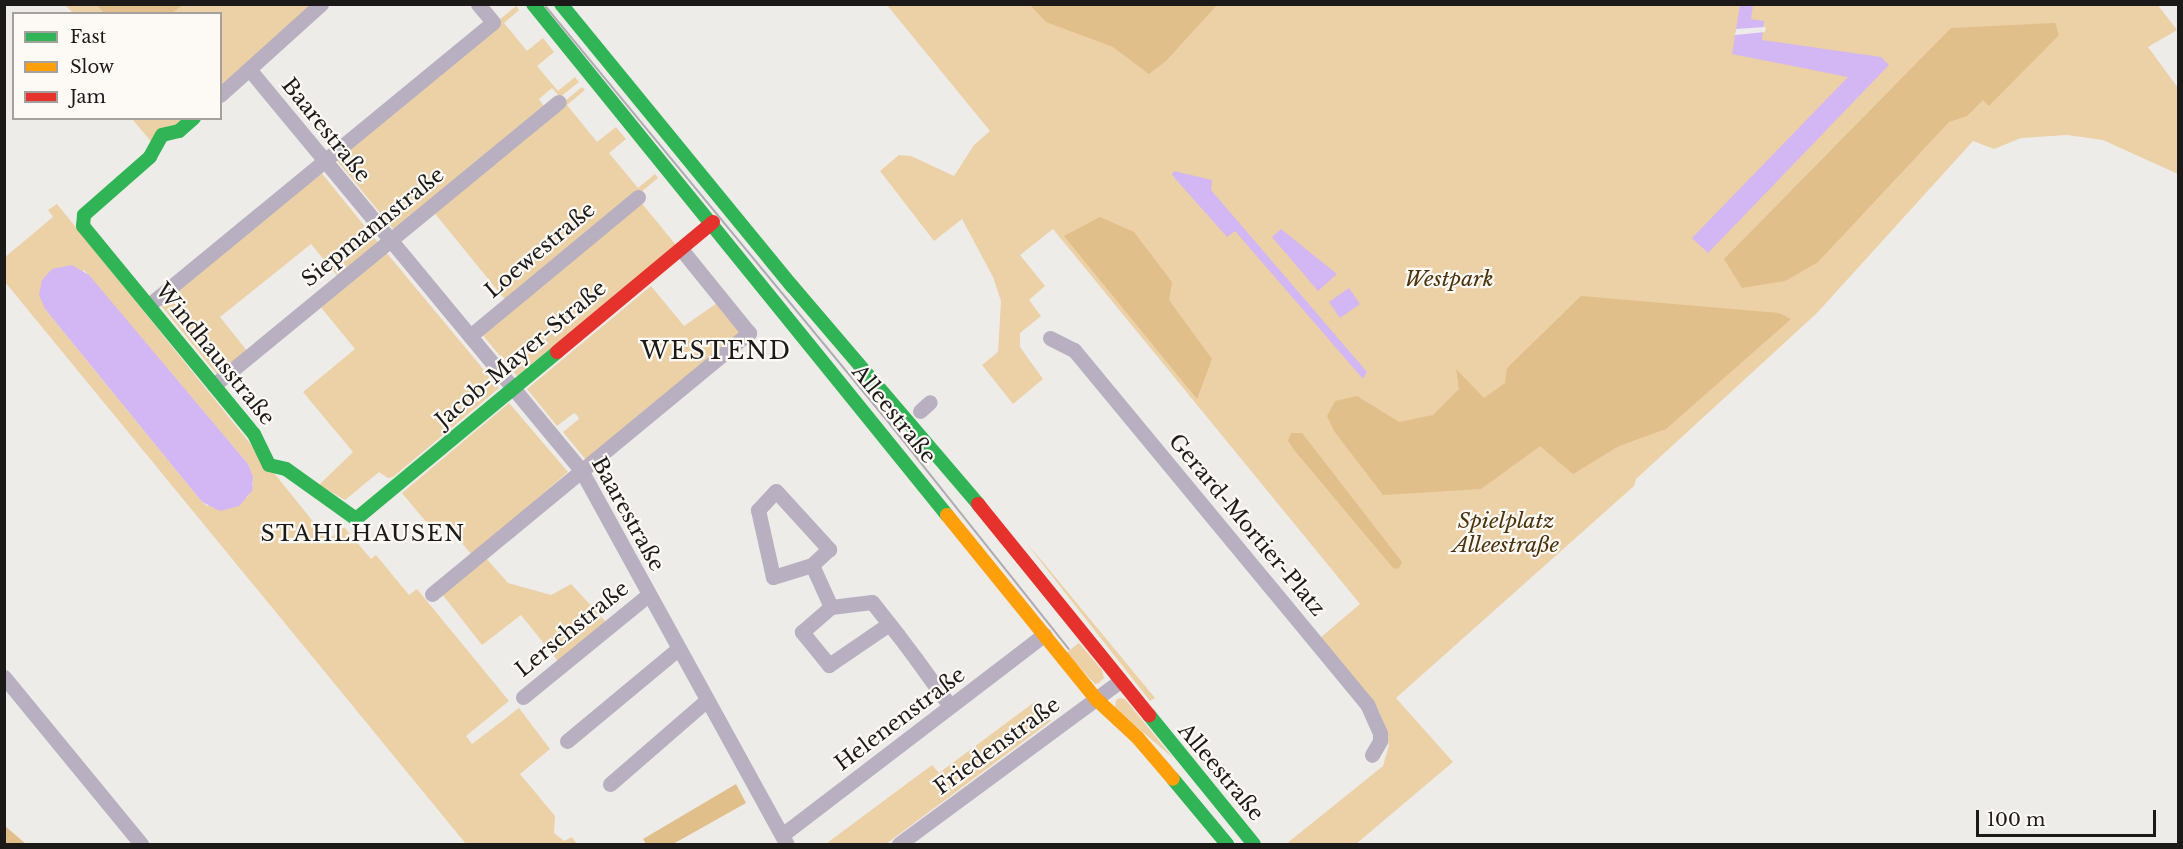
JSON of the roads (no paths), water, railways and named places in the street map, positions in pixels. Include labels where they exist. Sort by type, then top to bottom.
[{"type":"main road","name":"Alleestraße","points":[[533,4],[713,222],[1096,699],[1137,737],[1227,844]]},
{"type":"main road","name":"Alleestraße","points":[[561,4],[792,286],[938,455],[1119,682],[1254,844]]},
{"type":"main road","name":"Windhausstraße","points":[[192,120],[179,131],[162,135],[150,157],[82,219],[83,226],[258,440],[269,465],[286,469],[356,519]]},
{"type":"main road","name":"Jacob-Mayer-Straße","points":[[356,519],[713,222]]},
{"type":"street","points":[[222,92],[321,4]]},
{"type":"street","points":[[149,305],[493,22],[478,4]]},
{"type":"street","name":"Baarestraße","points":[[249,69],[581,470],[784,840]]},
{"type":"street","name":"Siepmannstraße","points":[[214,385],[559,102]]},
{"type":"street","name":"Loewestraße","points":[[470,336],[638,197]]},
{"type":"street","points":[[432,594],[749,333],[681,249]]},
{"type":"street","name":"Gerard-Mortier-Platz","points":[[1050,338],[1074,350],[1367,704],[1380,733],[1380,741],[1372,755]]},
{"type":"street","points":[[776,491],[829,549],[812,565],[773,577],[758,510],[776,491]]},
{"type":"street","points":[[812,565],[831,607]]},
{"type":"street","name":"Lerschstraße","points":[[523,697],[648,594]]},
{"type":"street","points":[[889,624],[829,665],[802,632],[831,607],[872,602],[920,664],[950,706]]},
{"type":"street","name":"Helenenstraße","points":[[784,840],[950,706],[1044,635]]},
{"type":"street","points":[[567,741],[678,649]]},
{"type":"street","points":[[4,677],[141,844]]},
{"type":"street","name":"Friedenstraße","points":[[899,844],[1119,682]]},
{"type":"street","points":[[610,784],[707,700]]},
{"type":"tram line","points":[[544,4],[891,425],[1069,649]]},
{"type":"district","name":"WESTEND","points":[[716,351]]},
{"type":"district","name":"STAHLHAUSEN","points":[[363,534]]},
{"type":"park label","name":"Westpark","points":[[1449,279]]},
{"type":"park label","name":"Spielplatz Alleestraße","points":[[1506,533]]}]
